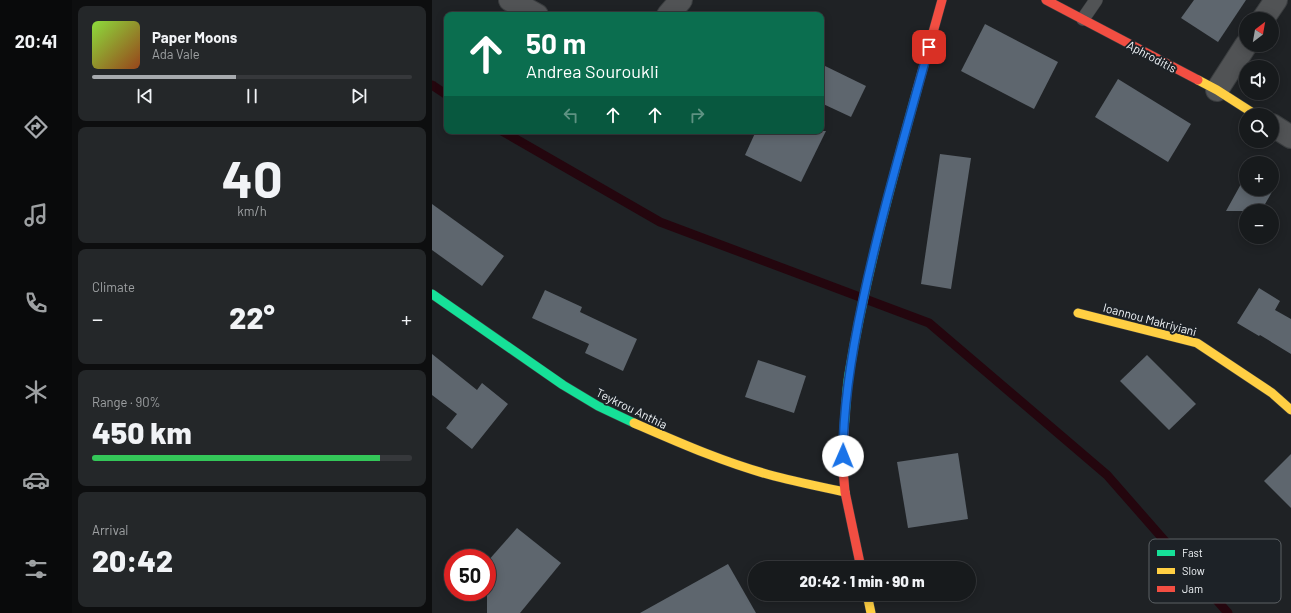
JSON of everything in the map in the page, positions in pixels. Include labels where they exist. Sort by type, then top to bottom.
[{"type":"street","points":[[510,0],[532,12]]},
{"type":"street","points":[[671,12],[681,0]]},
{"type":"street","points":[[860,561],[845,492],[843,442],[849,376],[859,318],[881,222],[942,0]]},
{"type":"street","name":"Aphroditis","points":[[1046,0],[1216,90],[1245,108]]},
{"type":"street","points":[[1268,12],[1276,0]]},
{"type":"street","points":[[1216,90],[1241,52]]},
{"type":"street","points":[[1279,129],[1291,137]]},
{"type":"street","name":"Teykrou Anthia","points":[[432,294],[563,385],[598,406],[627,420],[675,442],[744,467],[774,476],[845,492]]},
{"type":"street","name":"Ioannou Makriyiani","points":[[1078,313],[1197,343],[1272,393],[1291,410]]},
{"type":"street","points":[[868,601],[871,613]]},
{"type":"lane","points":[[1083,19],[1096,0]]},
{"type":"building","points":[[1194,0],[1246,0],[1218,42],[1181,18]]},
{"type":"building","points":[[985,24],[1058,62],[1034,109],[961,71]]},
{"type":"building","points":[[824,65],[866,86],[851,117],[824,104]]},
{"type":"building","points":[[1118,79],[1191,124],[1168,162],[1095,117]]},
{"type":"building","points":[[824,131],[826,131],[801,182],[745,155],[755,134],[824,134]]},
{"type":"building","points":[[940,154],[971,158],[951,289],[921,284]]},
{"type":"building","points":[[1239,188],[1239,196],[1270,196],[1265,204],[1239,204],[1239,211],[1226,211]]},
{"type":"building","points":[[432,204],[504,256],[482,286],[432,250]]},
{"type":"building","points":[[1259,288],[1280,301],[1275,310],[1291,319],[1291,354],[1237,323]]},
{"type":"building","points":[[545,290],[582,307],[580,312],[637,339],[623,371],[585,353],[589,344],[532,318]]},
{"type":"building","points":[[432,354],[477,390],[482,383],[508,404],[472,449],[446,428],[457,414],[432,395]]},
{"type":"building","points":[[1147,355],[1196,404],[1169,430],[1120,381]]},
{"type":"building","points":[[758,360],[806,376],[794,413],[745,397]]},
{"type":"building","points":[[958,453],[968,519],[908,528],[897,462]]},
{"type":"building","points":[[1291,454],[1291,508],[1264,481]]},
{"type":"building","points":[[517,528],[561,563],[520,613],[487,613],[487,601],[496,601],[496,552]]},
{"type":"building","points":[[728,564],[756,613],[640,613]]},
{"type":"waterway","points":[[432,85],[444,93]]},
{"type":"waterway","points":[[507,134],[660,222],[929,323],[1107,475],[1163,539]]},
{"type":"waterway","points":[[1219,603],[1228,613]]},
{"type":"traffic: fast","points":[[844,429],[847,388],[855,338],[888,196],[917,90]]},
{"type":"traffic: fast","points":[[432,294],[563,385],[598,406],[634,423]]},
{"type":"traffic: slow","points":[[1198,80],[1245,108]]},
{"type":"traffic: slow","points":[[1078,313],[1197,343],[1272,393],[1291,410]]},
{"type":"traffic: slow","points":[[634,423],[703,452],[756,471],[845,492]]},
{"type":"traffic: slow","points":[[868,601],[871,613]]},
{"type":"traffic: jam","points":[[917,90],[942,0]]},
{"type":"traffic: jam","points":[[1046,0],[1198,80]]},
{"type":"traffic: jam","points":[[844,429],[843,469],[845,492],[860,561]]},
{"type":"route","points":[[843,456],[849,376],[856,332],[881,222],[929,47]]}]
